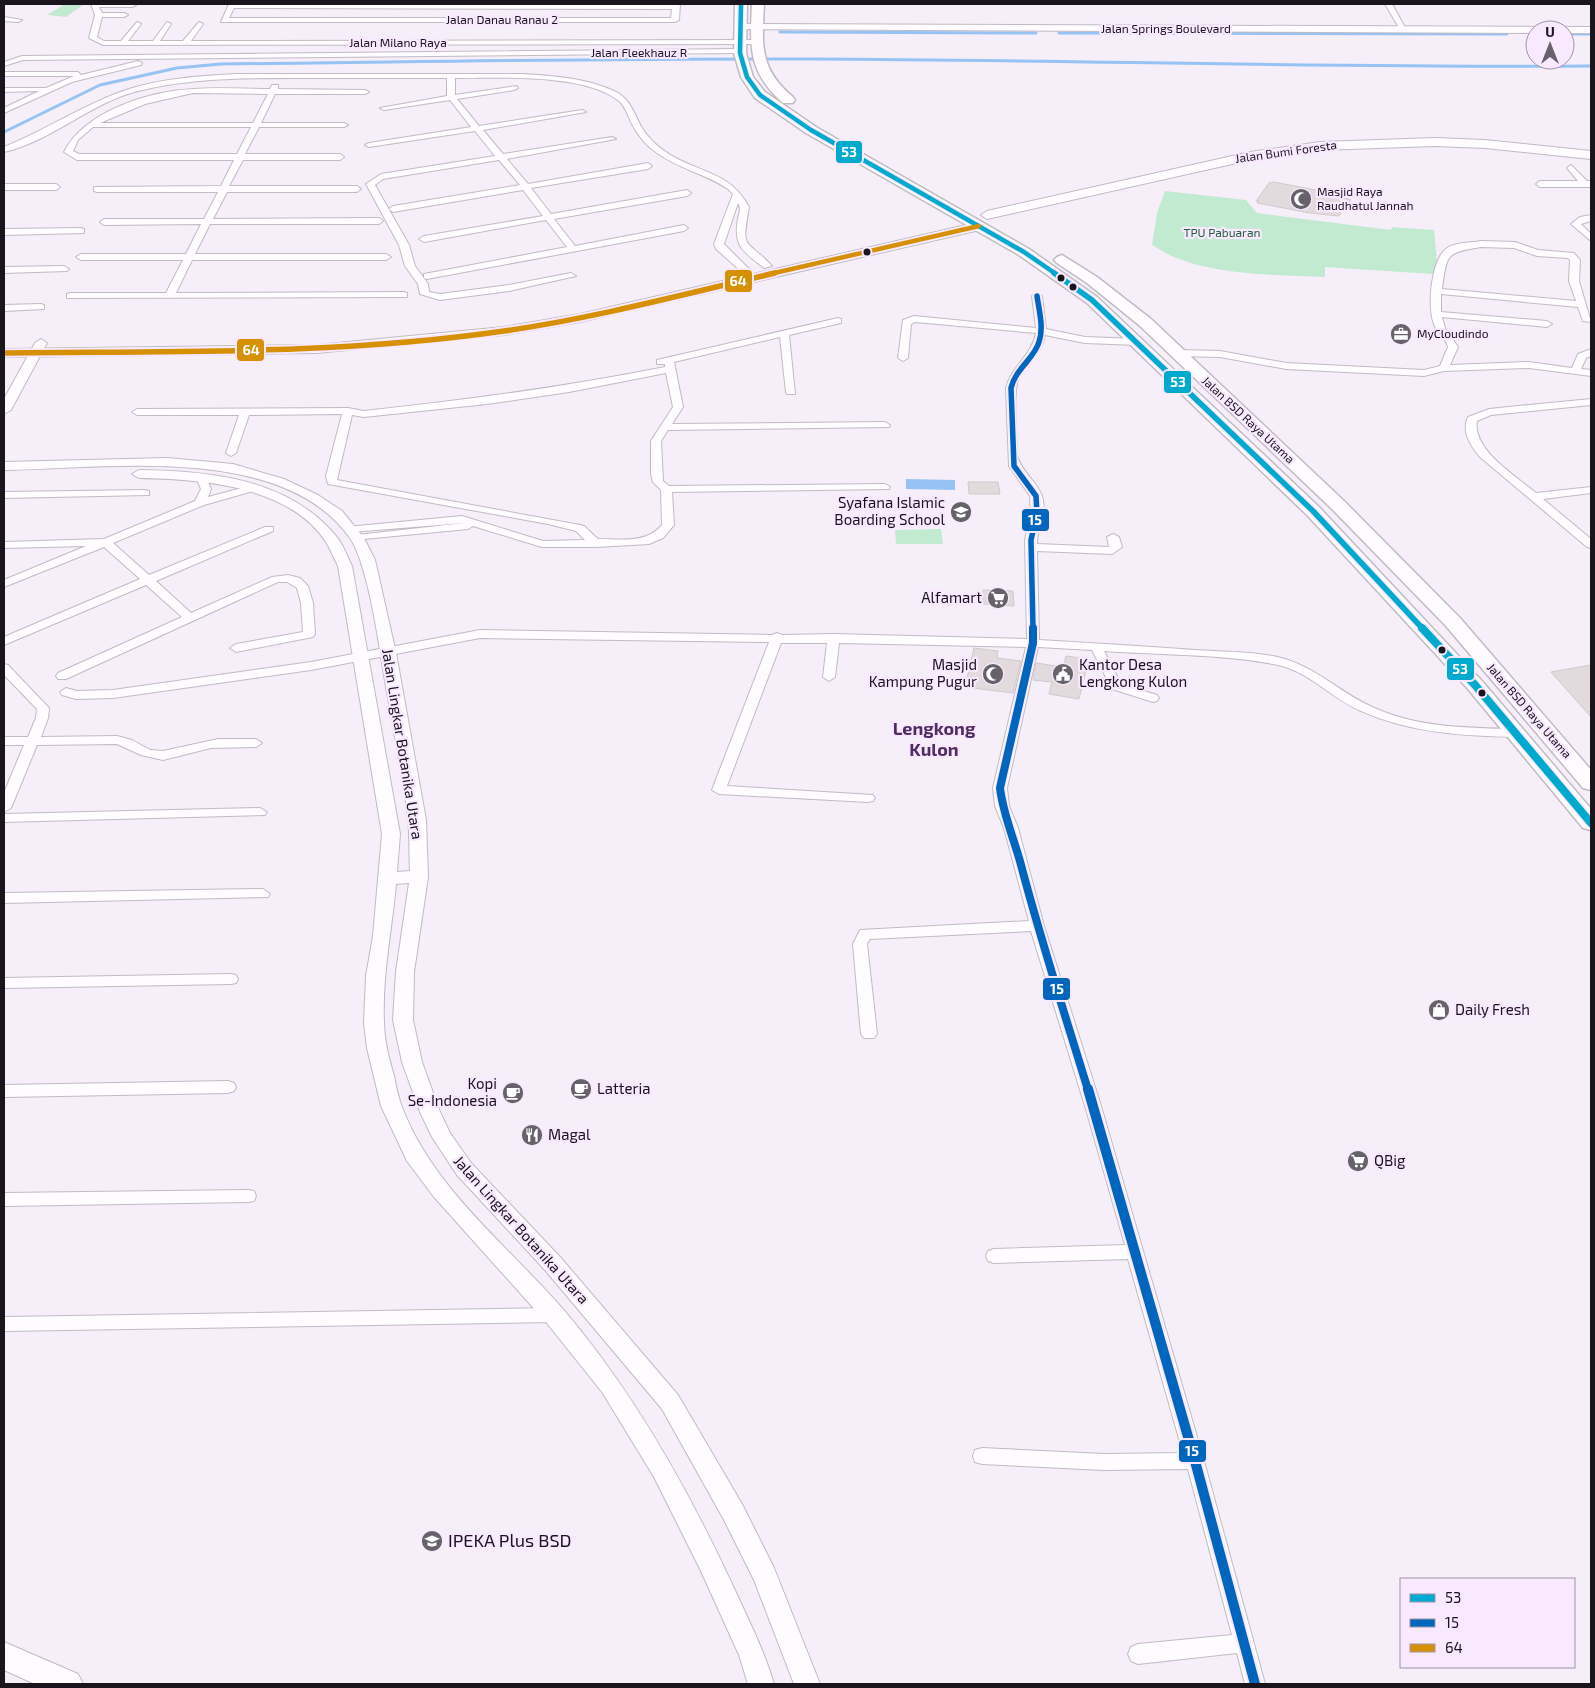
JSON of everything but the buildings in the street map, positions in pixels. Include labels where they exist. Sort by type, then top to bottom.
[{"type":"main road","name":"Jalan BSD Raya Utama","points":[[741,4],[740,42],[743,68],[753,86],[778,109],[1092,280],[1145,322],[1338,505],[1453,622],[1591,783]]},
{"type":"main road","name":"Jalan BSD Raya Utama","points":[[758,4],[762,68],[770,84],[810,116],[983,221],[1092,300],[1313,511],[1476,685],[1591,823]]},
{"type":"main road","name":"Jalan Springs Boulevard","points":[[740,42],[1047,32],[1404,29],[1525,34]]},
{"type":"main road","name":"Jalan Springs Boulevard","points":[[1047,32],[1519,33],[1591,30]]},
{"type":"main road","points":[[1575,37],[1591,37]]},
{"type":"main road","name":"Jalan Bumi Foresta","points":[[983,221],[1288,150],[1381,143],[1485,144],[1591,155]]},
{"type":"main road","name":"Jalan Bumi Foresta","points":[[1211,169],[1324,153],[1403,148],[1493,150],[1591,160]]},
{"type":"main road","points":[[535,321],[767,266],[983,221]]},
{"type":"main road","points":[[4,344],[38,348],[316,349],[445,338],[535,321],[639,306],[983,221]]},
{"type":"main road","points":[[4,353],[38,348]]},
{"type":"main road","points":[[1313,511],[1338,505]]},
{"type":"main road","points":[[4,1656],[68,1684]]},
{"type":"street","points":[[124,15],[99,15],[94,4],[132,5]]},
{"type":"street","points":[[1389,4],[1404,29]]},
{"type":"street","points":[[231,5],[675,5]]},
{"type":"street","name":"Jalan Danau Ranau 2","points":[[231,5],[223,19],[533,23],[675,20],[675,5]]},
{"type":"street","points":[[329,20],[337,5]]},
{"type":"street","points":[[533,23],[537,5]]},
{"type":"street","name":"Jalan Milano Raya","points":[[99,15],[93,38],[102,43],[122,44],[253,39],[509,39],[740,42]]},
{"type":"street","points":[[4,19],[18,20]]},
{"type":"street","points":[[122,44],[137,24]]},
{"type":"street","points":[[155,43],[167,24]]},
{"type":"street","points":[[185,43],[199,24]]},
{"type":"street","name":"Jalan Fleekhauz R","points":[[166,57],[539,53],[740,42]]},
{"type":"street","points":[[4,64],[22,58],[166,57]]},
{"type":"street","points":[[4,111],[49,89],[91,74],[166,57]]},
{"type":"street","points":[[4,74],[91,74]]},
{"type":"street","points":[[451,77],[451,97],[525,186],[572,248]]},
{"type":"street","points":[[340,157],[77,157],[70,155],[68,152],[70,146],[91,125],[133,104],[169,93],[276,85],[451,77],[550,78],[575,82],[610,93],[624,101],[632,111],[642,133],[666,156],[712,175],[738,194],[745,207],[740,234],[743,246],[767,266]]},
{"type":"street","points":[[4,150],[38,136],[111,98],[133,90],[200,78],[365,92]]},
{"type":"street","points":[[170,295],[276,85]]},
{"type":"street","points":[[384,108],[514,88]]},
{"type":"street","points":[[4,90],[49,89]]},
{"type":"street","points":[[4,105],[18,104]]},
{"type":"street","points":[[369,145],[582,112]]},
{"type":"street","points":[[91,125],[344,125]]},
{"type":"street","points":[[571,276],[455,295],[434,297],[425,294],[421,280],[410,266],[404,245],[370,184],[381,177],[612,139]]},
{"type":"street","points":[[393,208],[648,166]]},
{"type":"street","points":[[1571,168],[1588,184]]},
{"type":"street","points":[[1540,184],[1588,184]]},
{"type":"street","points":[[4,187],[56,187]]},
{"type":"street","points":[[97,189],[356,189]]},
{"type":"street","points":[[424,239],[687,193]]},
{"type":"street","points":[[738,194],[719,244],[721,249],[746,271]]},
{"type":"street","points":[[1591,218],[1583,218],[1575,224],[1591,238]]},
{"type":"street","points":[[104,222],[379,221]]},
{"type":"street","points":[[427,276],[684,228]]},
{"type":"street","points":[[4,232],[81,231]]},
{"type":"street","points":[[1444,368],[1453,347],[1450,336],[1441,329],[1436,314],[1442,259],[1452,249],[1472,244],[1515,245],[1538,253],[1572,256],[1576,260],[1574,281],[1589,319],[1591,332]]},
{"type":"street","points":[[81,257],[386,257]]},
{"type":"street","points":[[4,270],[64,269]]},
{"type":"street","points":[[1438,291],[1583,305]]},
{"type":"street","points":[[70,296],[404,295]]},
{"type":"street","points":[[1037,296],[1042,331],[1039,344],[1014,376],[1012,388],[1012,455],[1014,466],[1036,496],[1037,513],[1032,547],[1033,643],[1000,788],[1002,806],[1011,828],[1036,926],[1093,1106],[1133,1252],[1195,1461],[1255,1684]]},
{"type":"street","points":[[4,308],[41,307]]},
{"type":"street","points":[[1436,314],[1547,324]]},
{"type":"street","points":[[903,358],[906,322],[909,320],[1042,331],[1085,340],[1138,342]]},
{"type":"street","points":[[137,412],[348,411],[364,414],[487,401],[569,389],[838,321]]},
{"type":"street","points":[[784,334],[791,392]]},
{"type":"street","points":[[4,410],[38,348]]},
{"type":"street","points":[[1575,372],[1582,356],[1591,352]]},
{"type":"street","points":[[1177,353],[1220,354],[1286,366],[1424,373],[1444,368],[1529,365],[1591,373]]},
{"type":"street","points":[[670,365],[678,407],[674,418],[665,427],[656,441],[656,474],[658,482],[666,489],[885,487]]},
{"type":"street","points":[[1591,402],[1489,412],[1472,419],[1469,428],[1475,444],[1484,455],[1536,496],[1591,545]]},
{"type":"street","points":[[348,411],[331,476],[332,482],[548,520],[580,528],[596,544]]},
{"type":"street","points":[[231,453],[245,412]]},
{"type":"street","points":[[665,427],[885,425]]},
{"type":"street","name":"Jalan Lingkar Botanika Utara","points":[[4,466],[167,462],[233,468],[253,472],[298,490],[326,506],[354,534],[368,560],[388,652],[417,820],[419,877],[405,972],[403,1020],[412,1062],[430,1112],[442,1138],[464,1169],[554,1264],[670,1402],[733,1512],[765,1576],[807,1684]]},
{"type":"street","name":"Jalan Lingkar Botanika Utara","points":[[4,477],[147,474],[201,476],[253,488],[292,506],[313,519],[334,543],[345,566],[389,818],[388,878],[375,976],[374,1023],[377,1048],[392,1106],[414,1155],[441,1191],[554,1316],[610,1385],[662,1470],[709,1561],[750,1654],[761,1684]]},
{"type":"street","points":[[200,503],[206,489],[201,476]]},
{"type":"street","points":[[4,571],[9,582],[200,503],[253,488]]},
{"type":"street","points":[[354,534],[461,528],[478,524],[542,544],[645,542],[659,536],[668,525],[666,489]]},
{"type":"street","points":[[1536,496],[1591,490]]},
{"type":"street","points":[[4,495],[145,493]]},
{"type":"street","points":[[4,641],[269,528]]},
{"type":"street","points":[[1032,547],[1112,551],[1116,547],[1113,538]]},
{"type":"street","points":[[4,545],[105,542],[190,618]]},
{"type":"street","points":[[62,676],[276,579],[289,577],[298,579],[304,588],[308,621],[266,642],[236,648]]},
{"type":"street","points":[[66,692],[76,696],[113,694],[361,657],[480,634],[640,638],[777,637],[1033,643],[1232,656],[1280,662],[1304,670],[1364,708],[1397,720],[1426,728],[1517,734]]},
{"type":"street","points":[[777,637],[719,790],[868,798]]},
{"type":"street","points":[[829,677],[834,638]]},
{"type":"street","points":[[1096,647],[1116,686],[1153,698]]},
{"type":"street","points":[[4,668],[43,708],[42,718],[4,808]]},
{"type":"street","points":[[4,741],[117,740],[126,741],[139,751],[156,756],[184,752],[215,744],[256,743]]},
{"type":"street","points":[[4,818],[260,812]]},
{"type":"street","points":[[388,878],[419,877]]},
{"type":"street","points":[[4,898],[263,894]]},
{"type":"street","points":[[869,1034],[860,944],[865,934],[1036,926]]},
{"type":"street","points":[[4,983],[231,979]]},
{"type":"street","points":[[4,1091],[228,1086]]},
{"type":"street","points":[[4,1200],[248,1196]]},
{"type":"street","points":[[994,1256],[1133,1252]]},
{"type":"street","points":[[4,1324],[554,1316]]},
{"type":"street","points":[[982,1456],[1104,1462],[1195,1461]]},
{"type":"street","points":[[1138,1654],[1243,1643]]},
{"type":"green space","points":[[65,4],[84,4],[66,17],[47,15]]},
{"type":"green space","name":"TPU Pabuaran","points":[[1165,191],[1246,200],[1257,213],[1391,230],[1392,227],[1434,230],[1437,261],[1433,274],[1325,267],[1325,277],[1270,275],[1232,271],[1195,264],[1172,256],[1152,245],[1157,213]]},
{"type":"green space","points":[[941,529],[943,544],[896,544],[895,530]]},
{"type":"water","points":[[906,479],[955,480],[955,490],[906,489]]},
{"type":"waterway","points":[[780,32],[1036,33]]},
{"type":"waterway","points":[[1059,33],[1507,34]]},
{"type":"waterway","points":[[1575,34],[1591,34]]},
{"type":"waterway","points":[[4,132],[100,85],[177,68],[221,64],[739,59],[1397,66],[1591,66]]},
{"type":"transit line","name":"53","points":[[741,4],[740,53],[747,77],[760,95],[811,130],[1024,252],[1092,300],[1313,511],[1475,685],[1591,823]]},
{"type":"transit line","name":"64","points":[[4,353],[316,349],[504,331],[580,318],[979,226]]},
{"type":"transit line","name":"15","points":[[1037,296],[1041,331],[1039,344],[1014,376],[1011,388],[1012,455],[1014,466],[1036,496],[1037,513],[1031,540],[1033,643],[1000,788],[1002,806],[1011,828],[1037,926],[1093,1106],[1195,1461],[1255,1684]]},
{"type":"place","name":"Masjid Raya Raudhatul Jannah","points":[[1301,199]]},
{"type":"place","name":"MyCloudindo","points":[[1401,334]]},
{"type":"place","name":"Syafana Islamic Boarding School","points":[[961,512]]},
{"type":"place","name":"Alfamart","points":[[998,598]]},
{"type":"place","name":"Masjid Kampung Pugur","points":[[993,674]]},
{"type":"place","name":"Kantor Desa Lengkong Kulon","points":[[1063,674]]},
{"type":"place","name":"Daily Fresh","points":[[1439,1010]]},
{"type":"place","name":"Latteria","points":[[581,1089]]},
{"type":"place","name":"Kopi Se-Indonesia","points":[[513,1093]]},
{"type":"place","name":"Magal","points":[[532,1135]]},
{"type":"place","name":"QBig","points":[[1358,1161]]},
{"type":"place","name":"IPEKA Plus BSD","points":[[432,1541]]},
{"type":"district","name":"Lengkong Kulon","points":[[934,740]]}]
